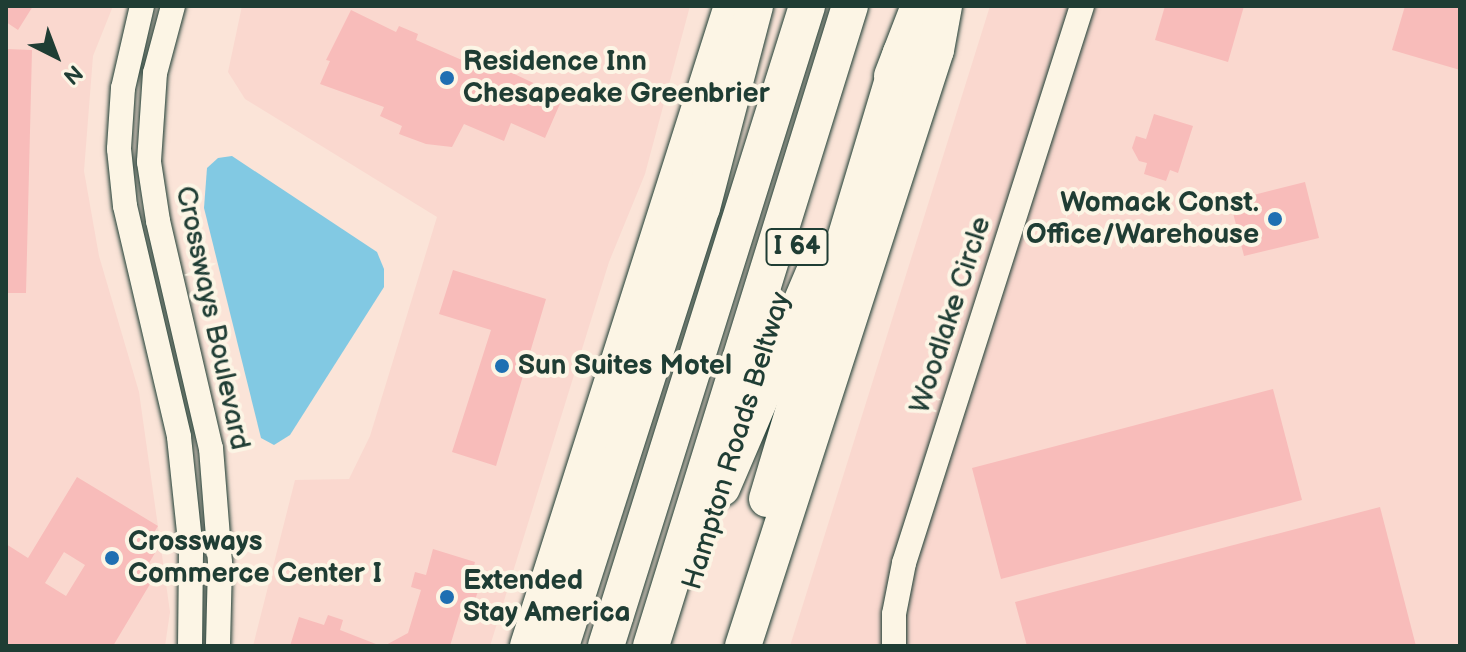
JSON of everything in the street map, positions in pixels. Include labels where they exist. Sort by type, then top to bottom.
[{"type":"highway","points":[[528,646],[732,6]]},
{"type":"highway","points":[[561,646],[702,208],[755,6]]},
{"type":"highway","name":"I 64","points":[[606,646],[807,6]]},
{"type":"highway","points":[[623,646],[822,6]]},
{"type":"highway","points":[[651,646],[850,6]]},
{"type":"highway","name":"Hampton Roads Beltway","points":[[675,646],[871,6]]},
{"type":"highway","points":[[722,488],[919,6]]},
{"type":"highway","points":[[743,646],[936,50],[944,6]]},
{"type":"highway","points":[[723,646],[901,53]]},
{"type":"street","name":"Crossways Boulevard","points":[[142,6],[123,88],[119,149],[125,206],[179,437],[191,552],[190,646]]},
{"type":"street","name":"Crossways Boulevard","points":[[173,6],[155,73],[149,162],[158,221],[211,448],[220,563],[218,646]]},
{"type":"street","name":"Woodlake Circle","points":[[894,646],[894,614],[904,563],[1082,6]]},
{"type":"shaded area","points":[[6,6],[113,6],[93,56],[84,171],[99,256],[139,392],[170,612],[165,646],[6,646]]},
{"type":"shaded area","points":[[242,6],[690,6],[645,174],[609,262],[490,646],[253,646],[295,480],[349,479],[370,436],[437,217],[245,99],[228,72]]},
{"type":"shaded area","points":[[990,6],[1460,6],[1460,646],[790,646]]},
{"type":"water","points":[[232,156],[377,252],[384,269],[384,287],[290,435],[274,445],[261,438],[204,208],[207,168],[218,158]]},
{"type":"building","points":[[6,6],[33,6],[18,30],[6,22]]},
{"type":"building","points":[[1165,6],[1244,6],[1228,62],[1155,40]]},
{"type":"building","points":[[1405,6],[1460,6],[1460,70],[1392,50]]},
{"type":"building","name":"Residence Inn Chesapeake Greenbrier","points":[[351,10],[396,32],[399,26],[418,34],[416,40],[487,71],[491,63],[563,97],[545,138],[511,123],[504,141],[464,124],[452,147],[426,144],[399,134],[402,126],[380,116],[384,107],[320,84],[330,61],[326,60]]},
{"type":"building","points":[[6,49],[32,50],[26,293],[6,293]]},
{"type":"building","points":[[1154,114],[1193,126],[1178,173],[1170,170],[1166,181],[1144,174],[1147,163],[1139,161],[1132,148],[1136,136],[1146,139]]},
{"type":"building","name":"Womack Const. Office/Warehouse","points":[[1305,182],[1319,238],[1244,256],[1230,201]]},
{"type":"building","name":"Sun Suites Motel","points":[[453,270],[546,299],[496,466],[452,452],[491,330],[439,314]]},
{"type":"building","points":[[1273,389],[1302,500],[1001,579],[972,468]]},
{"type":"building","name":"Crossways Commerce Center I","points":[[77,477],[158,526],[145,547],[155,553],[149,563],[159,569],[113,646],[6,646],[6,544],[28,558]],"holes":[[[64,552],[85,565],[66,596],[45,583]]]},
{"type":"building","points":[[1380,507],[1416,646],[1027,646],[1015,602]]},
{"type":"building","name":"Extended Stay America","points":[[433,549],[475,562],[468,588],[478,591],[473,606],[463,603],[450,646],[384,646],[408,633],[421,590],[411,587],[415,572],[426,575]]},
{"type":"building","points":[[328,615],[343,620],[340,630],[381,646],[290,646],[299,617],[324,625]]},
{"type":"place","name":"Residence Inn Chesapeake Greenbrier","points":[[447,78]]},
{"type":"place","name":"Womack Const. Office/Warehouse","points":[[1275,219]]},
{"type":"place","name":"Sun Suites Motel","points":[[502,366]]},
{"type":"place","name":"Crossways Commerce Center I","points":[[112,558]]},
{"type":"place","name":"Extended Stay America","points":[[447,597]]}]
